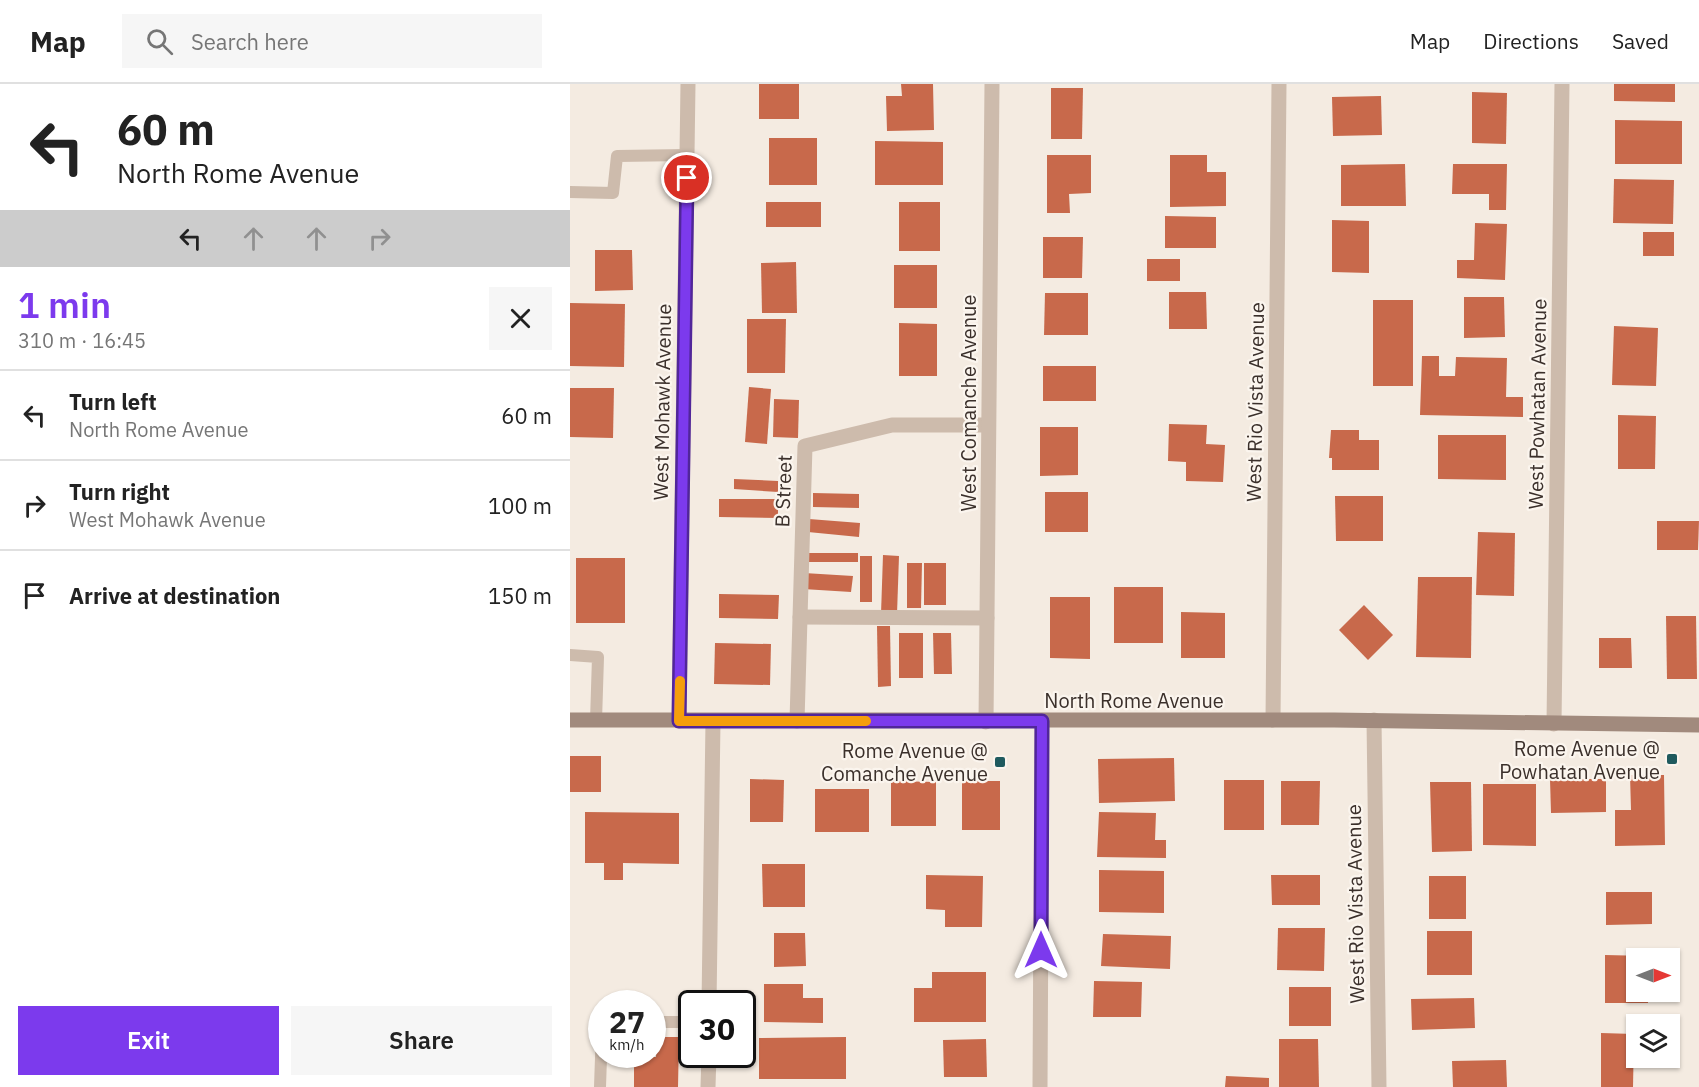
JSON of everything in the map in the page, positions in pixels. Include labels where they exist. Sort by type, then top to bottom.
[{"type":"street","name":"West Mohawk Avenue","points":[[679,721],[688,84]]},
{"type":"street","name":"West Comanche Avenue","points":[[986,722],[992,84]]},
{"type":"street","name":"West Rio Vista Avenue","points":[[1273,720],[1279,84]]},
{"type":"street","name":"West Powhatan Avenue","points":[[1554,724],[1562,84]]},
{"type":"street","name":"B Street","points":[[797,721],[805,446],[892,425],[987,425]]},
{"type":"street","points":[[800,617],[987,618]]},
{"type":"street","name":"North Rome Avenue","points":[[570,720],[986,722],[1374,720],[1699,725]]},
{"type":"street","name":"West Rio Vista Avenue","points":[[1374,720],[1379,1087]]},
{"type":"street","points":[[709,990],[713,721]]},
{"type":"street","points":[[1040,1087],[1042,721]]},
{"type":"street","points":[[708,1087],[709,1068]]},
{"type":"lane","points":[[570,192],[613,193],[617,156],[687,155]]},
{"type":"lane","points":[[570,655],[598,657],[597,721]]},
{"type":"lane","points":[[600,1087],[601,1068]]},
{"type":"building","points":[[759,84],[799,84],[799,119],[759,119]]},
{"type":"building","points":[[901,84],[933,84],[934,130],[887,131],[886,96],[902,96]]},
{"type":"building","points":[[1614,84],[1675,84],[1675,102],[1614,101]]},
{"type":"building","points":[[1051,88],[1083,88],[1082,139],[1051,139]]},
{"type":"building","points":[[1472,92],[1507,93],[1506,144],[1472,143]]},
{"type":"building","points":[[1381,96],[1382,135],[1333,136],[1332,97]]},
{"type":"building","points":[[1615,120],[1682,121],[1682,164],[1615,164]]},
{"type":"building","points":[[769,138],[817,138],[817,185],[769,185]]},
{"type":"building","points":[[875,141],[943,142],[943,185],[875,185]]},
{"type":"building","points":[[1047,155],[1091,155],[1091,193],[1069,194],[1070,213],[1047,213]]},
{"type":"building","points":[[1170,155],[1207,155],[1207,172],[1226,172],[1226,206],[1170,207]]},
{"type":"building","points":[[1405,164],[1406,206],[1341,206],[1341,165]]},
{"type":"building","points":[[1453,164],[1507,164],[1506,210],[1489,210],[1489,194],[1452,194]]},
{"type":"building","points":[[1614,179],[1674,180],[1673,224],[1613,223]]},
{"type":"building","points":[[766,202],[821,202],[821,227],[766,227]]},
{"type":"building","points":[[899,202],[940,202],[940,251],[899,251]]},
{"type":"building","points":[[1165,216],[1216,217],[1216,248],[1165,248]]},
{"type":"building","points":[[1332,220],[1369,221],[1369,273],[1332,272]]},
{"type":"building","points":[[1475,223],[1507,224],[1505,280],[1457,278],[1457,260],[1474,260]]},
{"type":"building","points":[[1643,232],[1674,232],[1674,256],[1643,256]]},
{"type":"building","points":[[1043,237],[1083,237],[1082,278],[1043,278]]},
{"type":"building","points":[[595,250],[632,250],[633,290],[595,291]]},
{"type":"building","points":[[1147,259],[1180,259],[1180,281],[1147,281]]},
{"type":"building","points":[[796,262],[797,313],[762,313],[761,263]]},
{"type":"building","points":[[894,265],[937,265],[937,308],[894,308]]},
{"type":"building","points":[[1169,292],[1206,292],[1207,329],[1169,329]]},
{"type":"building","points":[[1045,293],[1088,293],[1088,335],[1044,335]]},
{"type":"building","points":[[1464,297],[1504,297],[1505,337],[1464,338]]},
{"type":"building","points":[[1373,300],[1413,300],[1413,386],[1373,386]]},
{"type":"building","points":[[570,303],[625,304],[624,367],[570,366]]},
{"type":"building","points":[[747,319],[786,319],[785,373],[747,373]]},
{"type":"building","points":[[899,323],[937,324],[937,376],[899,376]]},
{"type":"building","points":[[1614,326],[1658,328],[1656,386],[1612,385]]},
{"type":"building","points":[[1422,356],[1439,356],[1439,376],[1455,376],[1456,357],[1507,358],[1506,397],[1523,397],[1523,417],[1420,415]]},
{"type":"building","points":[[1043,366],[1096,366],[1096,401],[1043,401]]},
{"type":"building","points":[[749,387],[771,389],[767,444],[745,442]]},
{"type":"building","points":[[570,388],[614,388],[613,438],[570,437]]},
{"type":"building","points":[[774,399],[799,400],[798,438],[773,437]]},
{"type":"building","points":[[1618,415],[1656,416],[1655,469],[1618,469]]},
{"type":"building","points":[[1169,424],[1207,425],[1206,444],[1225,445],[1223,482],[1186,481],[1186,462],[1168,461]]},
{"type":"building","points":[[1040,427],[1078,427],[1078,475],[1040,476]]},
{"type":"building","points":[[1331,430],[1359,430],[1359,440],[1379,440],[1379,470],[1332,470],[1332,458],[1329,458]]},
{"type":"building","points":[[1438,435],[1506,435],[1506,480],[1438,479]]},
{"type":"building","points":[[734,479],[778,481],[778,492],[734,489]]},
{"type":"building","points":[[1045,492],[1088,492],[1088,532],[1045,532]]},
{"type":"building","points":[[813,493],[859,494],[859,508],[813,507]]},
{"type":"building","points":[[1335,496],[1383,496],[1383,541],[1336,541]]},
{"type":"building","points":[[719,499],[778,499],[778,518],[719,517]]},
{"type":"building","points":[[809,519],[860,523],[859,537],[808,532]]},
{"type":"building","points":[[1657,521],[1699,521],[1698,550],[1657,550]]},
{"type":"building","points":[[1478,532],[1515,533],[1514,596],[1476,595]]},
{"type":"building","points":[[807,553],[858,553],[858,562],[807,562]]},
{"type":"building","points":[[883,555],[899,556],[897,614],[881,614]]},
{"type":"building","points":[[860,556],[872,556],[872,602],[860,602]]},
{"type":"building","points":[[576,558],[625,558],[625,623],[576,623]]},
{"type":"building","points":[[907,563],[922,563],[921,608],[907,608]]},
{"type":"building","points":[[924,563],[946,563],[946,605],[924,605]]},
{"type":"building","points":[[804,573],[853,576],[851,592],[803,589]]},
{"type":"building","points":[[1418,577],[1472,577],[1471,658],[1416,657]]},
{"type":"building","points":[[1114,587],[1163,587],[1163,643],[1114,643]]},
{"type":"building","points":[[719,594],[779,595],[778,619],[719,618]]},
{"type":"building","points":[[1050,597],[1090,597],[1090,659],[1050,658]]},
{"type":"building","points":[[1364,605],[1393,635],[1368,660],[1339,630]]},
{"type":"building","points":[[1181,612],[1225,613],[1225,658],[1181,658]]},
{"type":"building","points":[[1666,616],[1696,616],[1697,679],[1667,679]]},
{"type":"building","points":[[877,626],[890,626],[891,686],[878,687]]},
{"type":"building","points":[[899,633],[923,633],[923,678],[899,678]]},
{"type":"building","points":[[933,633],[951,633],[952,674],[934,674]]},
{"type":"building","points":[[1599,638],[1631,638],[1632,668],[1599,668]]},
{"type":"building","points":[[715,643],[771,644],[770,685],[714,684]]},
{"type":"building","points":[[570,756],[601,756],[601,792],[570,792]]},
{"type":"building","points":[[1174,758],[1175,801],[1099,803],[1098,759]]},
{"type":"building","points":[[1630,775],[1664,775],[1665,845],[1615,846],[1615,810],[1631,810]]},
{"type":"building","points":[[750,779],[784,780],[783,822],[750,822]]},
{"type":"building","points":[[1550,779],[1606,779],[1606,812],[1551,813]]},
{"type":"building","points":[[1224,780],[1264,780],[1264,830],[1224,830]]},
{"type":"building","points":[[891,781],[936,782],[936,826],[891,826]]},
{"type":"building","points":[[962,781],[1000,781],[1000,830],[962,830]]},
{"type":"building","points":[[1281,781],[1320,781],[1319,825],[1281,825]]},
{"type":"building","points":[[1430,782],[1471,782],[1472,851],[1432,852]]},
{"type":"building","points":[[1483,784],[1536,784],[1536,846],[1483,845]]},
{"type":"building","points":[[815,789],[869,789],[869,832],[815,832]]},
{"type":"building","points":[[585,812],[679,813],[679,864],[623,863],[623,880],[604,880],[604,863],[585,863]]},
{"type":"building","points":[[1099,812],[1156,813],[1155,840],[1166,840],[1166,858],[1097,857]]},
{"type":"building","points":[[762,864],[805,864],[805,907],[763,907]]},
{"type":"building","points":[[1099,870],[1164,871],[1164,913],[1099,912]]},
{"type":"building","points":[[926,875],[983,876],[982,927],[945,927],[945,910],[926,909]]},
{"type":"building","points":[[1271,875],[1320,875],[1320,905],[1272,905]]},
{"type":"building","points":[[1429,876],[1466,876],[1466,919],[1429,919]]},
{"type":"building","points":[[1606,892],[1652,892],[1652,924],[1606,925]]},
{"type":"building","points":[[1278,928],[1325,928],[1324,971],[1277,970]]},
{"type":"building","points":[[1427,931],[1472,931],[1472,975],[1427,975]]},
{"type":"building","points":[[774,933],[805,933],[806,966],[774,967]]},
{"type":"building","points":[[1103,934],[1171,936],[1170,969],[1101,966]]},
{"type":"building","points":[[1605,955],[1626,955],[1626,1002],[1648,1003],[1605,1003]]},
{"type":"building","points":[[932,972],[986,972],[986,1022],[914,1022],[914,988],[932,988]]},
{"type":"building","points":[[1094,981],[1142,982],[1141,1017],[1093,1017]]},
{"type":"building","points":[[764,984],[803,984],[803,998],[823,998],[823,1023],[764,1022]]},
{"type":"building","points":[[1289,987],[1331,987],[1331,1026],[1289,1026]]},
{"type":"building","points":[[1474,998],[1475,1028],[1412,1030],[1411,999]]},
{"type":"building","points":[[1601,1033],[1626,1034],[1626,1068],[1633,1068],[1633,1087],[1601,1087]]},
{"type":"building","points":[[666,1037],[678,1037],[678,1087],[634,1087],[634,1068],[666,1068]]},
{"type":"building","points":[[846,1037],[846,1079],[759,1079],[759,1038]]},
{"type":"building","points":[[986,1039],[987,1077],[944,1077],[943,1040]]},
{"type":"building","points":[[1279,1039],[1318,1039],[1319,1087],[1279,1087]]},
{"type":"building","points":[[1506,1060],[1507,1087],[1453,1087],[1452,1061]]},
{"type":"building","points":[[1226,1076],[1269,1078],[1269,1087],[1225,1087]]},
{"type":"slow traffic","points":[[680,681],[679,721],[866,721]]},
{"type":"place","name":"Rome Avenue @ Powhatan Avenue","points":[[1672,759]]},
{"type":"place","name":"Rome Avenue @ Comanche Avenue","points":[[1000,762]]},
{"type":"route","points":[[687,178],[679,721],[1042,721],[1041,950]]}]
